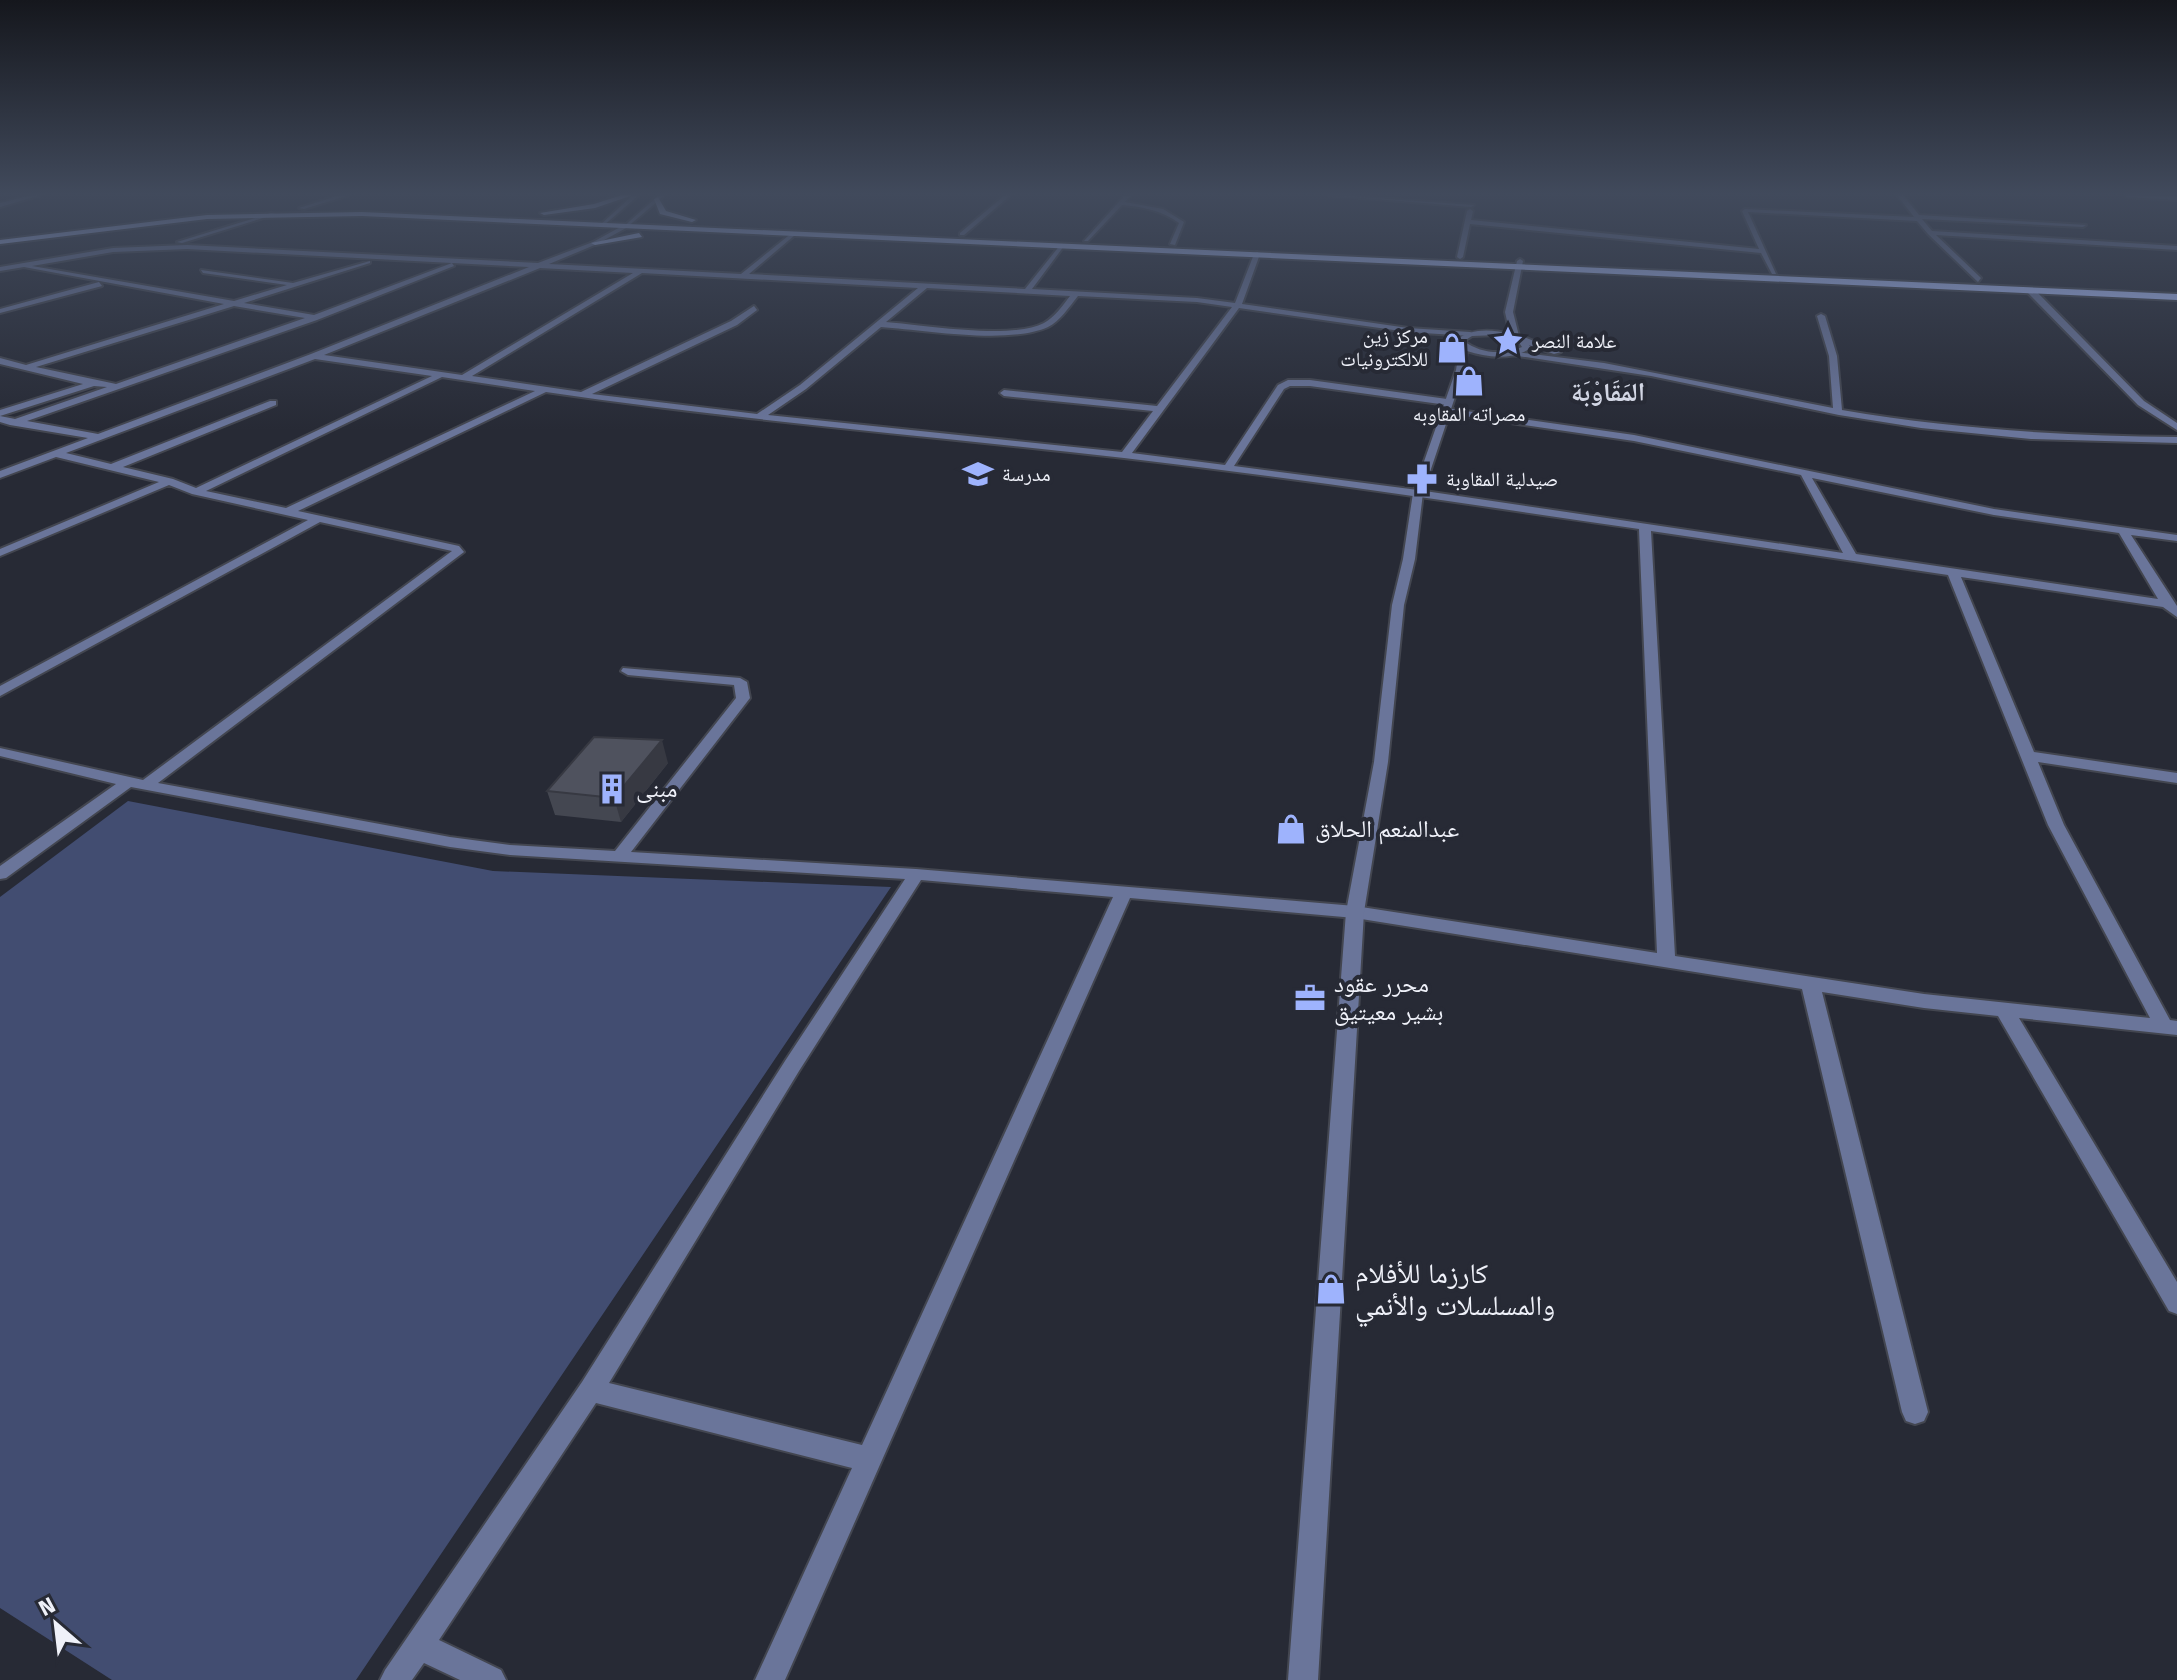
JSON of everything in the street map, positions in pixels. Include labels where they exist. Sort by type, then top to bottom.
[{"type":"main road","points":[[1698,273],[2177,297]]},
{"type":"main road","points":[[1786,273],[2177,291]]},
{"type":"street","points":[[60,273],[314,318]]},
{"type":"street","points":[[221,273],[295,283]]},
{"type":"street","points":[[28,367],[328,273]]},
{"type":"street","points":[[13,423],[314,318],[429,273]]},
{"type":"street","points":[[0,475],[314,356],[514,273]]},
{"type":"street","points":[[465,377],[637,273]]},
{"type":"street","points":[[668,273],[1028,290],[1238,304],[1408,330],[1518,338],[1585,361]]},
{"type":"street","points":[[742,277],[746,273]]},
{"type":"street","points":[[1028,290],[1040,273]]},
{"type":"street","points":[[1125,455],[1238,304],[1250,273]]},
{"type":"street","points":[[1460,370],[1527,348],[1518,338],[1509,312],[1518,273]]},
{"type":"street","points":[[1971,273],[1978,280]]},
{"type":"street","points":[[0,311],[105,282]]},
{"type":"street","points":[[760,416],[803,387],[926,285]]},
{"type":"street","points":[[2031,291],[2141,403],[2177,427]]},
{"type":"street","points":[[877,324],[1030,330],[1051,321],[1076,293]]},
{"type":"street","points":[[580,396],[734,323],[754,308]]},
{"type":"street","points":[[1303,1680],[1355,912],[1381,762],[1398,605],[1409,559],[1418,493],[1460,370],[1463,346],[1459,341],[1509,312]]},
{"type":"street","points":[[1821,316],[1833,356],[1838,409]]},
{"type":"street","points":[[1408,330],[1505,354],[1585,361],[1886,420],[1978,430],[2177,440]]},
{"type":"street","points":[[314,356],[580,396],[1125,455],[1418,493],[1645,529],[1953,572],[2172,608]]},
{"type":"street","points":[[0,361],[92,383],[118,385]]},
{"type":"street","points":[[196,492],[440,375]]},
{"type":"street","points":[[0,413],[92,383]]},
{"type":"street","points":[[1227,469],[1275,394],[1288,383],[1310,383],[1634,438],[1994,512],[2177,538]]},
{"type":"street","points":[[287,512],[543,390]]},
{"type":"street","points":[[1004,393],[1159,409]]},
{"type":"street","points":[[111,468],[273,403]]},
{"type":"street","points":[[0,419],[100,437]]},
{"type":"street","points":[[0,874],[137,784],[458,552],[455,548],[196,492],[169,481],[56,454]]},
{"type":"street","points":[[1805,474],[1852,558]]},
{"type":"street","points":[[0,553],[169,481]]},
{"type":"street","points":[[0,692],[319,518]]},
{"type":"street","points":[[1645,529],[1666,961]]},
{"type":"street","points":[[2124,532],[2172,608]]},
{"type":"street","points":[[1953,572],[2056,825],[2170,1027]]},
{"type":"street","points":[[618,858],[743,698],[740,682],[628,671]]},
{"type":"street","points":[[0,752],[137,784],[450,842],[618,858],[916,874],[1355,912],[2005,1011],[2170,1027]]},
{"type":"street","points":[[2029,756],[2177,778]]},
{"type":"street","points":[[395,1680],[591,1390],[792,1066],[916,874]]},
{"type":"street","points":[[770,1680],[1124,892]]},
{"type":"street","points":[[1810,982],[1915,1412]]},
{"type":"street","points":[[2005,1011],[2177,1303]]},
{"type":"street","points":[[591,1390],[870,1460]]},
{"type":"street","points":[[419,1645],[491,1680]]},
{"type":"shaded area","points":[[128,801],[493,871],[891,887],[356,1680],[112,1680],[0,1608],[0,897]]},
{"type":"building","points":[[594,737],[662,740],[614,798],[547,791]]},
{"type":"place","name":"علامة النصر","points":[[1508,341]]},
{"type":"place","name":"مركز زين للالكترونيات","points":[[1452,348]]},
{"type":"place","name":"مصراته المقاوبه","points":[[1469,381]]},
{"type":"place","name":"مدرسة","points":[[978,474]]},
{"type":"place","name":"صيدلية المقاوبة","points":[[1422,479]]},
{"type":"place","name":"مبنى","points":[[612,789]]},
{"type":"place","name":"عبدالمنعم الحلاق","points":[[1291,829]]},
{"type":"place","name":"محرر عقود بشير معيتيق","points":[[1310,998]]},
{"type":"place","name":"كارزما للأفلام والمسلسلات والأنمي","points":[[1331,1289]]},
{"type":"district","name":"المَقَاوْبَة","points":[[1608,392]]}]
